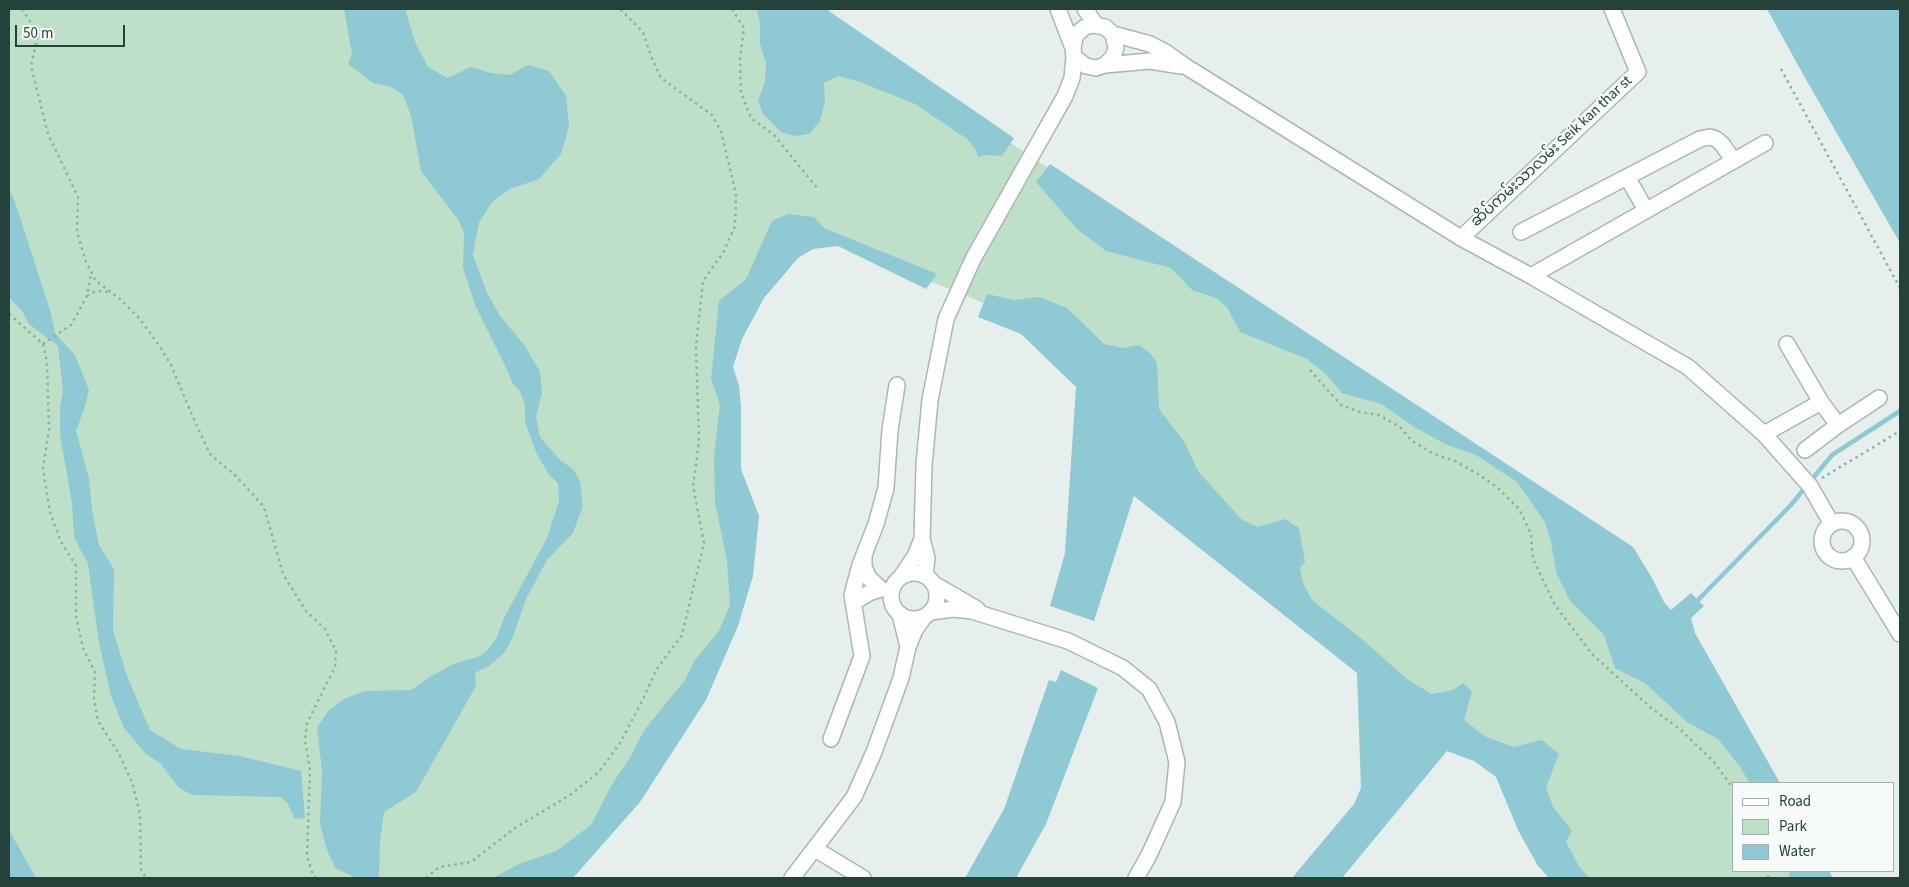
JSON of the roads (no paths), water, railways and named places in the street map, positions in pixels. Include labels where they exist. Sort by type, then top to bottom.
[{"type":"street","points":[[1058,9],[1074,53],[1086,66],[1150,61],[1185,66]]},
{"type":"street","points":[[1085,9],[1096,25]]},
{"type":"street","name":"ဆိပ်ကမ်းသာလမ်း Seik kan thar st","points":[[1461,238],[1638,72],[1612,9]]},
{"type":"street","points":[[792,878],[854,797],[874,752],[901,678],[908,647],[915,630],[935,606],[937,595],[929,580],[927,558],[922,539],[924,465],[930,400],[946,320],[973,259],[1064,96],[1072,78],[1075,38],[1085,27],[1096,25],[1105,27],[1113,34],[1150,44],[1167,53],[1461,238],[1531,276],[1688,367],[1764,434],[1810,486],[1832,524]]},
{"type":"street","points":[[1064,96],[1113,58],[1116,48],[1113,34]]},
{"type":"street","points":[[1522,232],[1700,139],[1710,137],[1716,139],[1722,144],[1733,160]]},
{"type":"street","points":[[1531,276],[1765,143]]},
{"type":"street","points":[[1627,177],[1646,210]]},
{"type":"street","points":[[1787,344],[1838,425]]},
{"type":"street","points":[[832,738],[862,656],[852,595],[886,488],[890,430],[897,385]]},
{"type":"street","points":[[1805,450],[1879,398]]},
{"type":"street","points":[[1764,434],[1822,402]]},
{"type":"street","points":[[1850,523],[1856,527],[1861,535],[1860,549],[1853,557],[1845,561],[1835,560],[1825,551],[1822,543],[1823,536],[1832,524],[1850,523]]},
{"type":"street","points":[[854,602],[869,593],[886,592],[894,586],[915,556],[922,539]]},
{"type":"street","points":[[864,556],[864,567],[869,578],[886,592],[900,614],[908,647]]},
{"type":"street","points":[[1853,557],[1900,634]]},
{"type":"street","points":[[901,577],[914,573],[992,616]]},
{"type":"street","points":[[900,614],[913,619],[954,610],[972,611],[992,616],[1068,641],[1123,668],[1149,689],[1167,722],[1177,762],[1173,802],[1149,855],[1136,878]]},
{"type":"street","points":[[815,849],[863,878]]},
{"type":"water","points":[[344,9],[405,9],[415,42],[428,67],[447,78],[471,67],[491,73],[510,75],[528,65],[549,71],[566,96],[569,126],[561,154],[539,179],[510,189],[493,201],[479,222],[473,255],[487,293],[501,317],[525,346],[540,372],[542,392],[536,417],[540,437],[560,460],[573,469],[580,481],[583,506],[573,533],[547,560],[527,597],[512,639],[504,653],[489,666],[475,673],[476,686],[416,792],[384,812],[380,841],[379,878],[356,878],[335,868],[327,850],[320,824],[322,770],[317,728],[329,710],[346,698],[365,691],[411,690],[453,664],[480,656],[488,650],[497,637],[504,618],[547,538],[559,501],[558,483],[549,475],[536,452],[525,422],[525,405],[520,391],[513,384],[476,307],[463,268],[464,233],[459,221],[421,171],[411,115],[403,95],[391,87],[373,83],[348,64],[352,54]]},
{"type":"water","points":[[757,9],[826,9],[1014,138],[1002,156],[988,155],[978,157],[976,150],[967,139],[915,104],[860,82],[838,76],[824,83],[825,101],[820,121],[809,134],[796,136],[781,132],[763,114],[758,101],[765,82],[766,63],[760,44],[760,25]]},
{"type":"water","points":[[1767,9],[1900,9],[1900,243],[1804,76]]},
{"type":"water","points":[[1050,164],[1633,547],[1664,602],[1671,610],[1691,593],[1704,606],[1691,618],[1695,633],[1779,782],[1749,782],[1718,739],[1687,722],[1646,684],[1615,668],[1604,635],[1570,601],[1556,572],[1551,542],[1545,522],[1517,482],[1476,455],[1447,445],[1416,428],[1381,404],[1342,393],[1326,374],[1307,359],[1240,332],[1227,307],[1216,298],[1192,290],[1171,268],[1106,251],[1077,229],[1036,182]]},
{"type":"water","points":[[9,190],[14,199],[50,310],[55,333],[75,355],[89,390],[76,431],[89,478],[92,510],[99,545],[114,569],[113,630],[127,676],[150,730],[181,749],[240,756],[301,771],[305,818],[295,819],[287,803],[281,797],[192,795],[179,788],[160,763],[146,754],[124,728],[111,696],[99,643],[88,564],[74,537],[72,503],[60,435],[60,407],[63,391],[58,346],[29,324],[22,311],[9,297]]},
{"type":"water","points":[[788,214],[814,217],[824,228],[937,274],[926,289],[838,246],[813,249],[798,258],[764,298],[742,339],[733,367],[739,385],[741,408],[741,469],[759,516],[753,576],[738,626],[706,700],[640,802],[573,878],[493,878],[519,864],[556,851],[591,825],[612,784],[628,761],[645,729],[685,680],[694,661],[719,631],[730,605],[727,561],[715,502],[714,456],[720,405],[711,379],[719,301],[746,279],[772,221]]},
{"type":"water","points":[[987,294],[1014,300],[1039,297],[1067,308],[1104,344],[1123,348],[1139,345],[1150,353],[1157,363],[1159,409],[1185,443],[1198,471],[1241,519],[1257,527],[1285,519],[1299,528],[1305,562],[1300,568],[1303,583],[1312,600],[1363,640],[1408,680],[1432,694],[1453,690],[1463,683],[1472,691],[1464,720],[1486,737],[1514,747],[1542,740],[1559,754],[1546,787],[1553,807],[1572,831],[1566,842],[1579,866],[1589,878],[1549,878],[1538,866],[1518,830],[1496,777],[1474,761],[1447,751],[1342,878],[1292,878],[1354,804],[1361,788],[1357,673],[1134,496],[1094,621],[1050,606],[1065,553],[1076,387],[1021,334],[978,317]]},
{"type":"water","points":[[1061,670],[1098,688],[1046,824],[1016,878],[965,878],[1004,809],[1049,680],[1056,682]]},
{"type":"water","points":[[9,830],[36,878],[9,878]]},
{"type":"water","points":[[1789,872],[1830,872],[1833,878],[1789,878]]},
{"type":"waterway","points":[[1698,600],[1791,505],[1832,455],[1900,411]]}]
